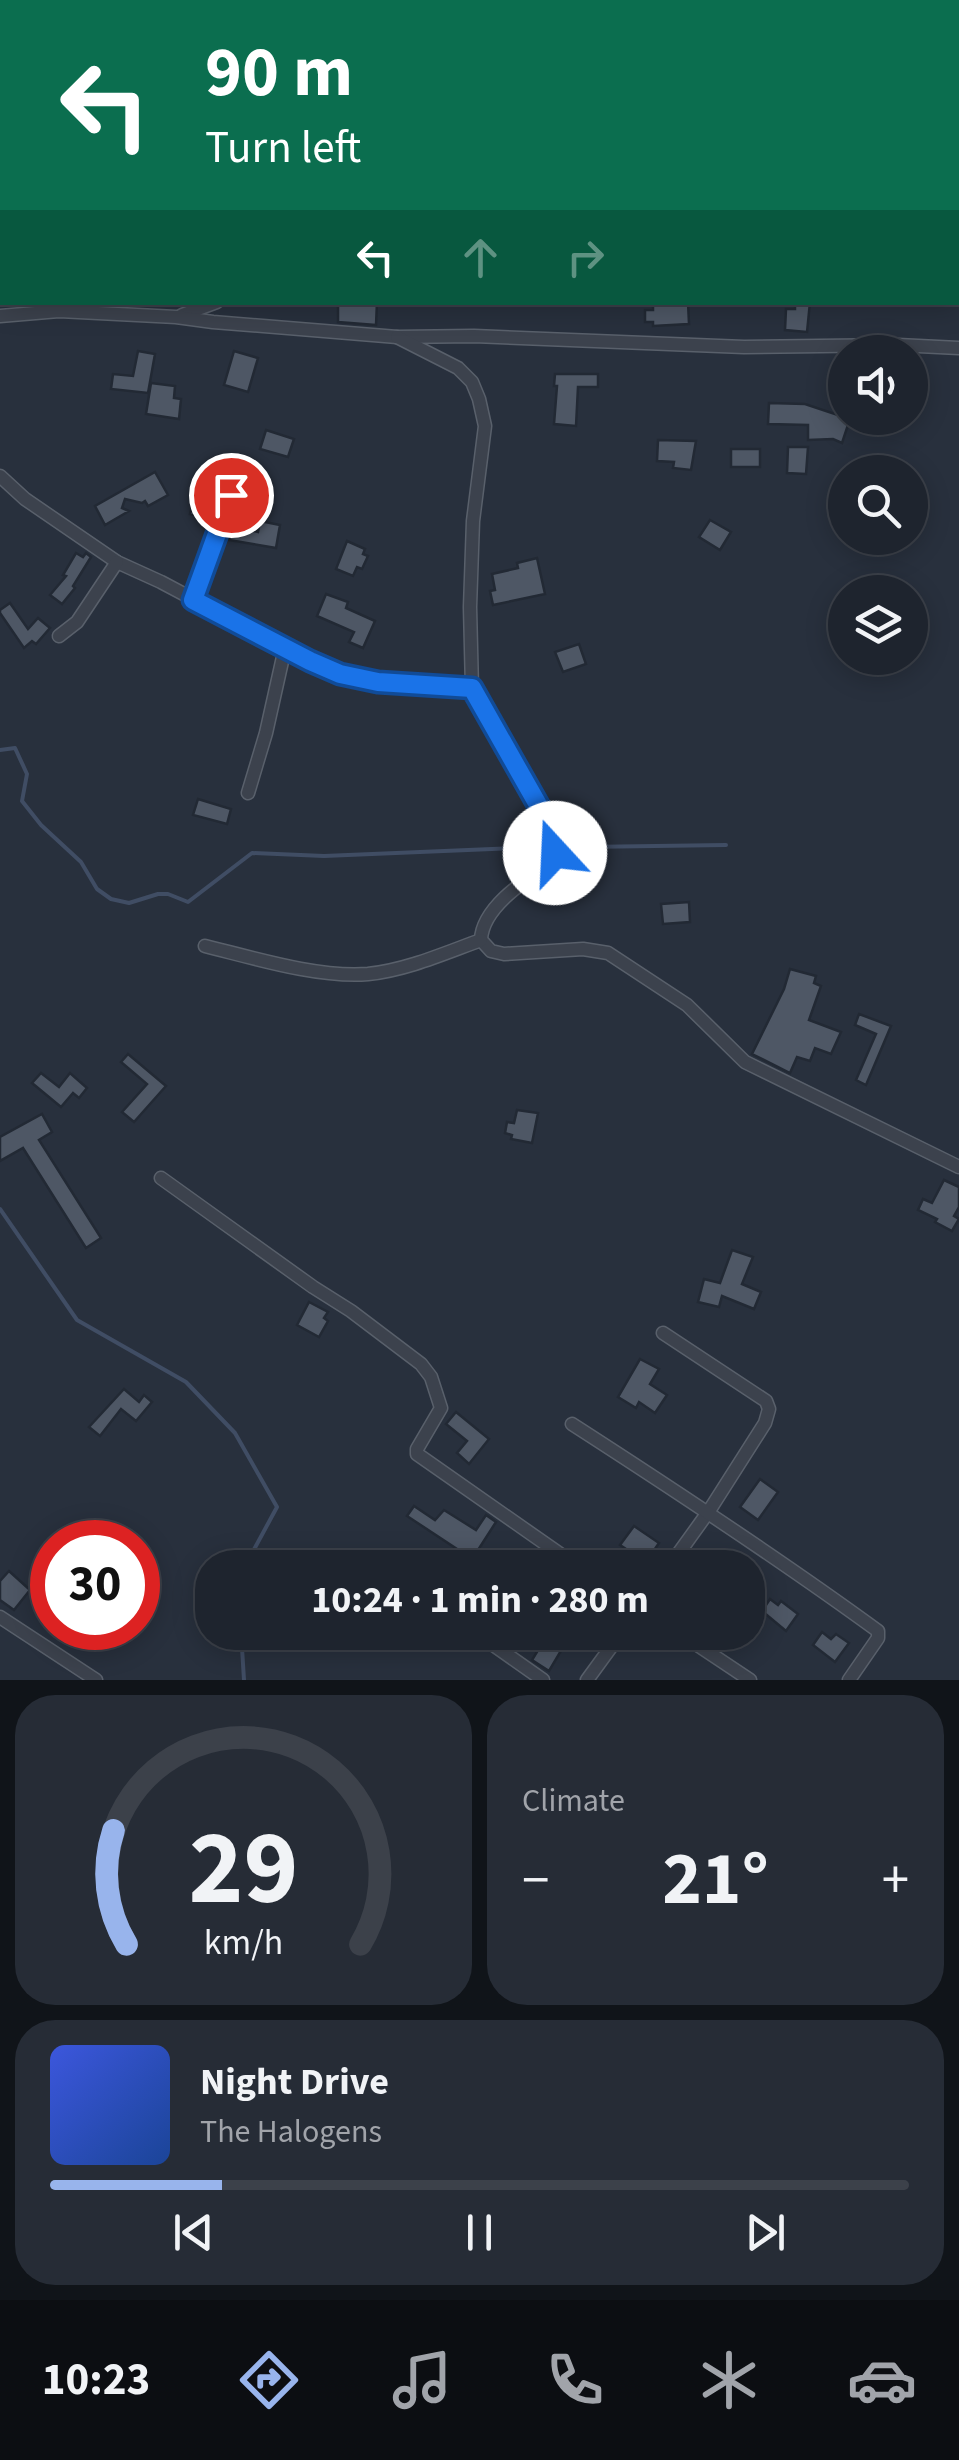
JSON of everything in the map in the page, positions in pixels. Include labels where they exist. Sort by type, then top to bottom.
[{"type":"street","points":[[176,318],[209,305]]},
{"type":"street","points":[[0,316],[59,310],[397,337],[474,336],[744,347],[959,348]]},
{"type":"street","points":[[397,337],[458,368],[472,382],[485,426],[473,521],[472,688],[555,841],[552,862],[492,911],[481,940]]},
{"type":"street","points":[[0,476],[25,499],[117,562],[340,674],[378,682],[472,688]]},
{"type":"street","points":[[193,600],[231,495]]},
{"type":"street","points":[[60,636],[77,622],[117,562]]},
{"type":"street","points":[[248,793],[285,648]]},
{"type":"street","points":[[205,946],[278,964],[350,975],[391,970],[481,940]]},
{"type":"street","points":[[481,940],[491,951],[504,954],[584,950],[608,954],[687,1005],[745,1062],[959,1166]]},
{"type":"street","points":[[161,1178],[421,1364],[431,1377],[441,1408],[417,1454],[554,1550]]},
{"type":"street","points":[[663,1333],[769,1404],[765,1423],[681,1550]]},
{"type":"street","points":[[572,1424],[798,1572],[878,1632],[878,1638],[849,1680]]},
{"type":"street","points":[[0,1617],[96,1680]]},
{"type":"street","points":[[500,1650],[543,1680]]},
{"type":"street","points":[[587,1680],[609,1650]]},
{"type":"street","points":[[705,1650],[750,1680]]},
{"type":"building","points":[[338,305],[377,305],[376,325],[338,322]]},
{"type":"building","points":[[653,305],[688,305],[689,324],[653,326],[653,322],[645,322],[645,310],[653,310]]},
{"type":"building","points":[[795,305],[810,305],[807,332],[785,330],[786,309],[795,309]]},
{"type":"building","points":[[138,351],[155,354],[148,393],[111,389],[113,374],[133,376]]},
{"type":"building","points":[[234,351],[258,358],[248,392],[224,385]]},
{"type":"building","points":[[555,374],[598,374],[598,387],[578,387],[576,426],[554,424]]},
{"type":"building","points":[[151,383],[175,386],[174,398],[181,399],[179,419],[146,414]]},
{"type":"building","points":[[769,403],[805,404],[828,412],[828,435],[845,435],[842,443],[833,439],[808,440],[808,425],[768,424]]},
{"type":"building","points":[[266,430],[294,439],[288,457],[260,449]]},
{"type":"building","points":[[658,440],[696,441],[691,470],[673,468],[674,462],[657,461]]},
{"type":"building","points":[[788,447],[808,447],[806,474],[787,473]]},
{"type":"building","points":[[731,449],[760,449],[760,467],[731,467]]},
{"type":"building","points":[[155,472],[168,495],[148,506],[145,501],[125,499],[122,508],[129,511],[105,525],[95,506]]},
{"type":"building","points":[[203,492],[218,495],[212,519],[190,514],[195,495],[202,497]]},
{"type":"building","points":[[710,520],[731,532],[720,550],[699,537]]},
{"type":"building","points":[[260,521],[280,525],[276,548],[229,540],[232,526],[258,532]]},
{"type":"building","points":[[347,541],[365,549],[363,554],[368,556],[353,576],[336,569]]},
{"type":"building","points":[[76,553],[91,557],[62,604],[50,595],[66,576],[63,575]]},
{"type":"building","points":[[537,558],[545,594],[493,605],[492,574],[518,568],[517,563]]},
{"type":"building","points":[[326,594],[348,602],[346,608],[375,621],[363,648],[349,642],[354,632],[317,616]]},
{"type":"building","points":[[10,603],[28,629],[38,618],[50,628],[36,644],[32,641],[24,648],[0,613]]},
{"type":"building","points":[[579,644],[586,664],[563,672],[555,652]]},
{"type":"building","points":[[198,799],[231,809],[227,824],[193,815]]},
{"type":"building","points":[[689,902],[690,922],[663,924],[661,904]]},
{"type":"building","points":[[790,969],[816,976],[814,983],[821,986],[809,1020],[841,1032],[831,1054],[815,1048],[810,1061],[797,1057],[790,1073],[752,1054]]},
{"type":"building","points":[[859,1014],[891,1026],[866,1085],[856,1080],[876,1034],[855,1025]]},
{"type":"building","points":[[128,1054],[166,1086],[134,1122],[122,1112],[147,1084],[121,1062]]},
{"type":"building","points":[[41,1073],[59,1087],[70,1073],[87,1088],[79,1098],[73,1093],[61,1107],[32,1083]]},
{"type":"building","points":[[517,1110],[538,1113],[532,1143],[511,1139],[512,1135],[505,1133],[507,1122],[514,1123]]},
{"type":"building","points":[[42,1114],[52,1132],[39,1140],[101,1238],[86,1248],[23,1148],[0,1161],[0,1137]]},
{"type":"building","points":[[944,1180],[959,1187],[959,1207],[954,1216],[959,1219],[952,1231],[918,1210],[923,1199],[932,1203]]},
{"type":"building","points":[[732,1250],[753,1257],[742,1284],[761,1292],[754,1309],[722,1296],[719,1307],[698,1302],[704,1279],[720,1283]]},
{"type":"building","points":[[309,1302],[328,1312],[324,1318],[328,1321],[319,1337],[297,1325]]},
{"type":"building","points":[[640,1359],[659,1369],[650,1384],[667,1395],[655,1413],[639,1402],[636,1408],[618,1397]]},
{"type":"building","points":[[124,1389],[139,1402],[144,1395],[152,1402],[136,1421],[121,1409],[100,1436],[89,1427]]},
{"type":"building","points":[[456,1412],[489,1439],[469,1464],[457,1453],[467,1441],[446,1424]]},
{"type":"building","points":[[760,1479],[778,1492],[758,1520],[740,1507]]},
{"type":"building","points":[[414,1506],[435,1520],[444,1510],[476,1530],[486,1515],[496,1522],[478,1550],[458,1550],[407,1516]]},
{"type":"building","points":[[634,1526],[659,1543],[654,1550],[628,1550],[620,1545]]},
{"type":"building","points":[[9,1571],[30,1590],[14,1610],[0,1600],[0,1581]]},
{"type":"building","points":[[770,1599],[778,1605],[781,1601],[798,1614],[786,1631],[765,1614]]},
{"type":"building","points":[[822,1632],[831,1639],[836,1634],[849,1643],[835,1662],[813,1645]]},
{"type":"building","points":[[538,1650],[561,1650],[549,1671],[532,1660]]},
{"type":"waterway","points":[[0,750],[15,748],[27,774],[22,801],[41,825],[81,862],[97,889],[111,899],[129,903],[158,894],[188,902],[252,853],[324,856],[726,845]]},
{"type":"waterway","points":[[0,1209],[77,1320],[186,1382],[235,1433],[277,1507],[254,1550]]},
{"type":"waterway","points":[[242,1650],[244,1680]]},
{"type":"route","points":[[231,495],[193,600],[340,674],[378,682],[472,688],[545,817],[555,841],[555,853]]}]
